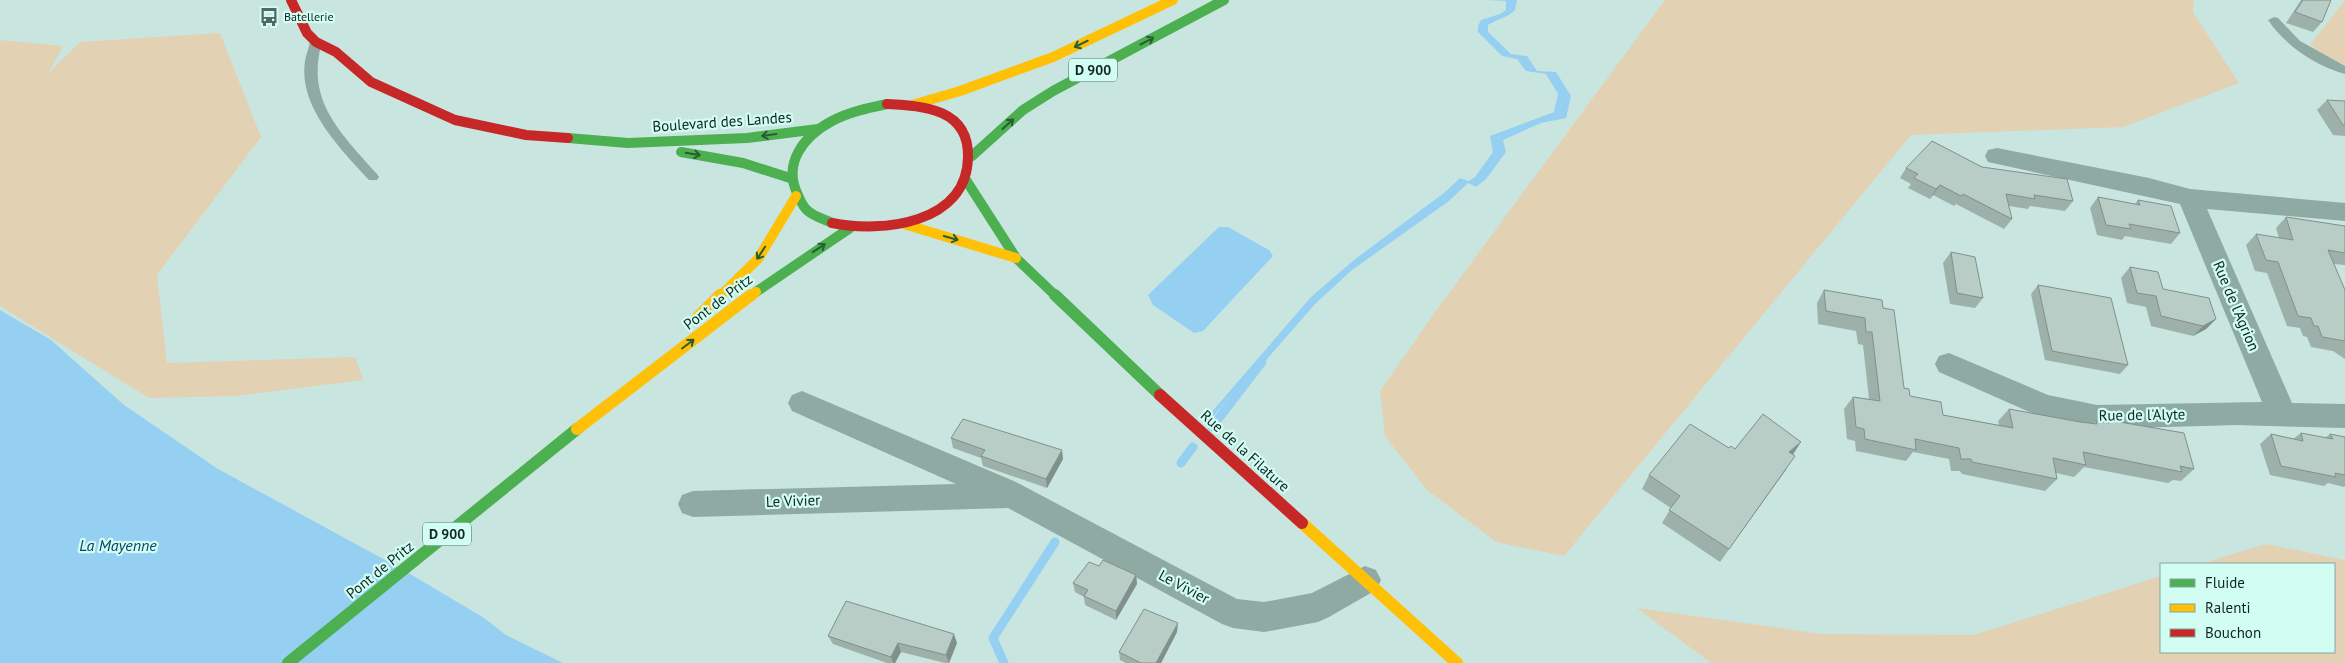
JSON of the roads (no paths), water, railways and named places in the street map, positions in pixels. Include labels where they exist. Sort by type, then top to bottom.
[{"type":"main road","name":"Boulevard des Landes","points":[[291,0],[306,33],[316,42],[336,52],[371,82],[455,120],[526,135],[628,143],[743,163],[790,178]]},
{"type":"main road","name":"D 900","points":[[912,105],[960,91],[1053,57],[1173,0]]},
{"type":"main road","name":"D 900","points":[[972,156],[1023,110],[1053,91],[1224,0]]},
{"type":"main road","points":[[888,104],[912,105],[936,112],[955,123],[968,138],[972,156],[966,180],[952,198],[931,214],[904,224],[877,229],[850,228],[827,221],[808,210],[796,196],[790,178],[793,160],[802,144],[818,129],[838,116],[862,108],[888,104]]},
{"type":"main road","name":"Boulevard des Landes","points":[[628,143],[747,138],[818,129]]},
{"type":"main road","name":"Rue de la Filature","points":[[966,180],[1016,258],[1150,386],[1457,663]]},
{"type":"main road","name":"Pont de Pritz","points":[[607,406],[758,258],[796,196]]},
{"type":"main road","name":"Rue de la Filature","points":[[904,224],[1016,258]]},
{"type":"main road","name":"Pont de Pritz","points":[[288,663],[607,406],[771,280],[850,228]]},
{"type":"street","points":[[1997,156],[2150,187],[2190,198],[2345,212]]},
{"type":"street","name":"Rue de l'Agrion","points":[[2190,198],[2282,414]]},
{"type":"street","name":"Rue de l'Alyte","points":[[1949,364],[2044,406],[2097,417],[2282,414],[2345,416]]},
{"type":"street","name":"Le Vivier","points":[[802,403],[1012,495],[1233,613],[1264,617],[1318,607],[1365,580]]},
{"type":"street","name":"Le Vivier","points":[[693,504],[1012,495]]},
{"type":"lane","points":[[2274,20],[2280,30],[2303,47],[2345,70]]},
{"type":"lane","points":[[316,42],[310,56],[310,85],[332,129],[374,176]]},
{"type":"water","points":[[1487,0],[1517,0],[1515,10],[1488,25],[1488,32],[1511,54],[1527,56],[1537,71],[1556,72],[1571,96],[1566,118],[1541,123],[1503,140],[1506,152],[1486,179],[1476,187],[1468,183],[1449,201],[1352,270],[1316,303],[1260,367],[1258,363],[1206,425],[1203,422],[1311,297],[1354,260],[1444,193],[1460,178],[1469,181],[1475,177],[1493,152],[1490,136],[1554,112],[1558,94],[1546,74],[1526,71],[1517,59],[1502,56],[1478,32],[1481,20],[1506,10],[1506,1]]},
{"type":"water","points":[[1219,227],[1228,227],[1269,250],[1273,256],[1203,331],[1194,333],[1153,305],[1148,295]]},
{"type":"water","name":"La Mayenne","points":[[0,310],[51,340],[124,405],[218,469],[407,572],[484,618],[506,635],[563,663],[0,663]]},
{"type":"waterway","points":[[1212,427],[1262,362]]},
{"type":"waterway","points":[[1181,463],[1193,447]]},
{"type":"waterway","points":[[1004,663],[993,638],[1055,542]]},
{"type":"place","name":"Batellerie","points":[[269,17]]}]
